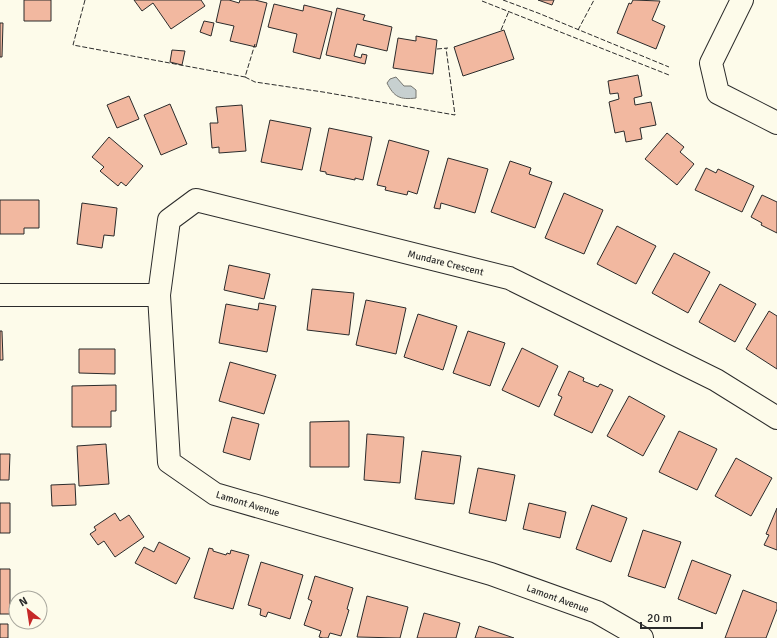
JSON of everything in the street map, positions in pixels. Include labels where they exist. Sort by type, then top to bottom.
[{"type":"street","points":[[742,0],[711,63],[718,93],[777,123]]},
{"type":"street","name":"Mundare Crescent","points":[[159,295],[169,220],[196,200],[509,278],[716,380],[777,418]]},
{"type":"street","points":[[0,295],[159,295]]},
{"type":"street","name":"Lamont Avenue","points":[[159,295],[169,462],[215,494],[491,574],[597,612],[642,638]]},
{"type":"shaded area","points":[[396,77],[404,86],[411,86],[416,90],[416,98],[402,98],[392,92],[387,83],[390,79]]},
{"type":"building","points":[[24,0],[51,0],[51,21],[24,21]]},
{"type":"building","points":[[134,0],[201,0],[205,6],[171,29],[153,3],[142,11]]},
{"type":"building","points":[[221,0],[229,0],[239,3],[240,0],[255,0],[267,3],[256,47],[230,41],[234,26],[216,22]]},
{"type":"building","points":[[538,0],[554,0],[552,5]]},
{"type":"building","points":[[633,0],[660,1],[652,20],[665,26],[656,49],[617,33],[629,3],[631,4]]},
{"type":"building","points":[[274,4],[303,11],[304,5],[332,12],[320,59],[293,52],[297,34],[268,27]]},
{"type":"building","points":[[337,8],[365,15],[363,20],[392,27],[387,51],[357,44],[354,56],[361,58],[362,54],[367,55],[365,64],[326,55]]},
{"type":"building","points":[[204,21],[214,23],[211,36],[200,32]]},
{"type":"building","points":[[0,23],[3,23],[2,57],[0,57]]},
{"type":"building","points":[[504,30],[514,59],[463,76],[454,47]]},
{"type":"building","points":[[416,36],[437,40],[433,74],[393,68],[398,38],[416,41]]},
{"type":"building","points":[[172,50],[185,51],[182,65],[170,62]]},
{"type":"building","points":[[638,75],[642,96],[634,98],[635,105],[651,102],[656,125],[640,128],[642,139],[626,142],[624,131],[615,133],[609,102],[619,99],[618,93],[610,94],[608,81]]},
{"type":"building","points":[[129,96],[139,119],[117,128],[107,105]]},
{"type":"building","points":[[170,104],[187,144],[161,155],[144,115]]},
{"type":"building","points":[[242,105],[246,151],[219,153],[219,147],[212,148],[210,123],[218,123],[216,107]]},
{"type":"building","points":[[270,120],[311,128],[302,170],[261,162]]},
{"type":"building","points":[[329,128],[372,137],[363,180],[355,178],[355,180],[326,174],[326,172],[320,171]]},
{"type":"building","points":[[667,133],[684,147],[680,152],[694,164],[677,185],[645,159]]},
{"type":"building","points":[[109,137],[143,166],[126,186],[121,182],[118,186],[100,171],[104,167],[92,157]]},
{"type":"building","points":[[389,140],[429,151],[417,194],[408,191],[407,195],[385,190],[386,187],[377,185]]},
{"type":"building","points":[[448,158],[488,169],[475,213],[441,203],[440,209],[434,208]]},
{"type":"building","points":[[510,161],[531,168],[529,174],[552,182],[535,228],[491,212]]},
{"type":"building","points":[[706,168],[716,173],[718,169],[754,186],[742,212],[695,190]]},
{"type":"building","points":[[564,193],[603,210],[584,254],[545,238]]},
{"type":"building","points":[[762,195],[777,202],[777,233],[761,225],[762,223],[751,217]]},
{"type":"building","points":[[0,200],[39,200],[39,228],[24,228],[24,234],[0,234]]},
{"type":"building","points":[[82,203],[117,208],[114,236],[104,235],[102,248],[77,244]]},
{"type":"building","points":[[617,226],[656,246],[636,284],[597,264]]},
{"type":"building","points":[[674,253],[710,272],[688,313],[652,293]]},
{"type":"building","points":[[229,265],[270,274],[264,299],[224,290]]},
{"type":"building","points":[[720,284],[756,304],[735,342],[699,322]]},
{"type":"building","points":[[312,289],[354,293],[349,335],[307,330]]},
{"type":"building","points":[[366,300],[406,308],[396,354],[356,345]]},
{"type":"building","points":[[259,303],[276,306],[267,352],[219,343],[226,304],[258,310]]},
{"type":"building","points":[[769,311],[777,316],[777,369],[746,349]]},
{"type":"building","points":[[418,314],[457,326],[443,370],[404,357]]},
{"type":"building","points":[[0,331],[2,331],[3,360],[0,360]]},
{"type":"building","points":[[468,331],[505,343],[490,386],[453,373]]},
{"type":"building","points":[[522,348],[558,366],[539,407],[502,390]]},
{"type":"building","points":[[79,349],[115,349],[115,374],[79,373]]},
{"type":"building","points":[[230,362],[276,375],[264,414],[219,401]]},
{"type":"building","points":[[569,371],[584,378],[583,381],[598,387],[600,384],[613,390],[592,433],[554,415],[562,397],[558,395]]},
{"type":"building","points":[[116,385],[116,411],[111,411],[111,427],[72,427],[72,386]]},
{"type":"building","points":[[629,396],[665,416],[643,456],[607,436]]},
{"type":"building","points":[[232,417],[259,424],[250,460],[223,452]]},
{"type":"building","points":[[349,421],[349,467],[310,467],[310,422]]},
{"type":"building","points":[[679,431],[717,449],[697,490],[659,472]]},
{"type":"building","points":[[367,434],[404,437],[400,483],[364,480]]},
{"type":"building","points":[[106,444],[109,484],[79,486],[77,446]]},
{"type":"building","points":[[422,451],[461,456],[454,504],[415,499]]},
{"type":"building","points":[[0,454],[10,454],[9,480],[0,480]]},
{"type":"building","points":[[736,458],[772,478],[751,516],[715,496]]},
{"type":"building","points":[[478,468],[515,475],[506,521],[469,513]]},
{"type":"building","points":[[75,484],[76,505],[52,506],[51,485]]},
{"type":"building","points":[[0,503],[10,503],[10,533],[0,533]]},
{"type":"building","points":[[529,503],[566,512],[560,538],[523,529]]},
{"type":"building","points":[[592,505],[627,518],[611,562],[576,549]]},
{"type":"building","points":[[777,508],[777,550],[764,545],[769,535],[766,534]]},
{"type":"building","points":[[115,513],[120,521],[129,515],[144,537],[115,557],[104,541],[98,545],[90,534],[96,530],[94,527]]},
{"type":"building","points":[[643,530],[681,542],[665,588],[628,576]]},
{"type":"building","points":[[159,542],[190,558],[176,584],[135,563],[144,547],[154,552]]},
{"type":"building","points":[[209,548],[213,549],[213,551],[226,555],[227,553],[230,554],[231,550],[249,555],[233,609],[194,598]]},
{"type":"building","points":[[692,560],[731,575],[716,614],[678,599]]},
{"type":"building","points":[[261,562],[303,575],[290,619],[268,612],[266,617],[260,615],[261,609],[248,605]]},
{"type":"building","points":[[0,569],[10,569],[8,614],[0,614]]},
{"type":"building","points":[[315,576],[353,588],[347,609],[349,610],[341,636],[330,633],[328,638],[319,637],[321,631],[304,625],[312,601],[308,599]]},
{"type":"building","points":[[743,590],[777,603],[777,609],[766,638],[725,638]]},
{"type":"building","points":[[367,596],[408,607],[400,638],[357,637]]},
{"type":"building","points":[[424,613],[460,623],[456,638],[417,638]]},
{"type":"building","points":[[0,624],[8,624],[8,638],[0,638]]},
{"type":"building","points":[[479,626],[514,638],[475,638]]},
{"type":"fence","points":[[85,0],[73,45],[245,77],[255,44]]},
{"type":"fence","points":[[503,0],[669,67]]},
{"type":"fence","points":[[578,30],[594,0]]},
{"type":"fence","points":[[482,1],[669,75]]},
{"type":"fence","points":[[501,30],[509,11]]},
{"type":"fence","points":[[245,77],[255,82],[323,92],[455,115],[446,48]]},
{"type":"fence","points":[[437,49],[448,48]]}]
